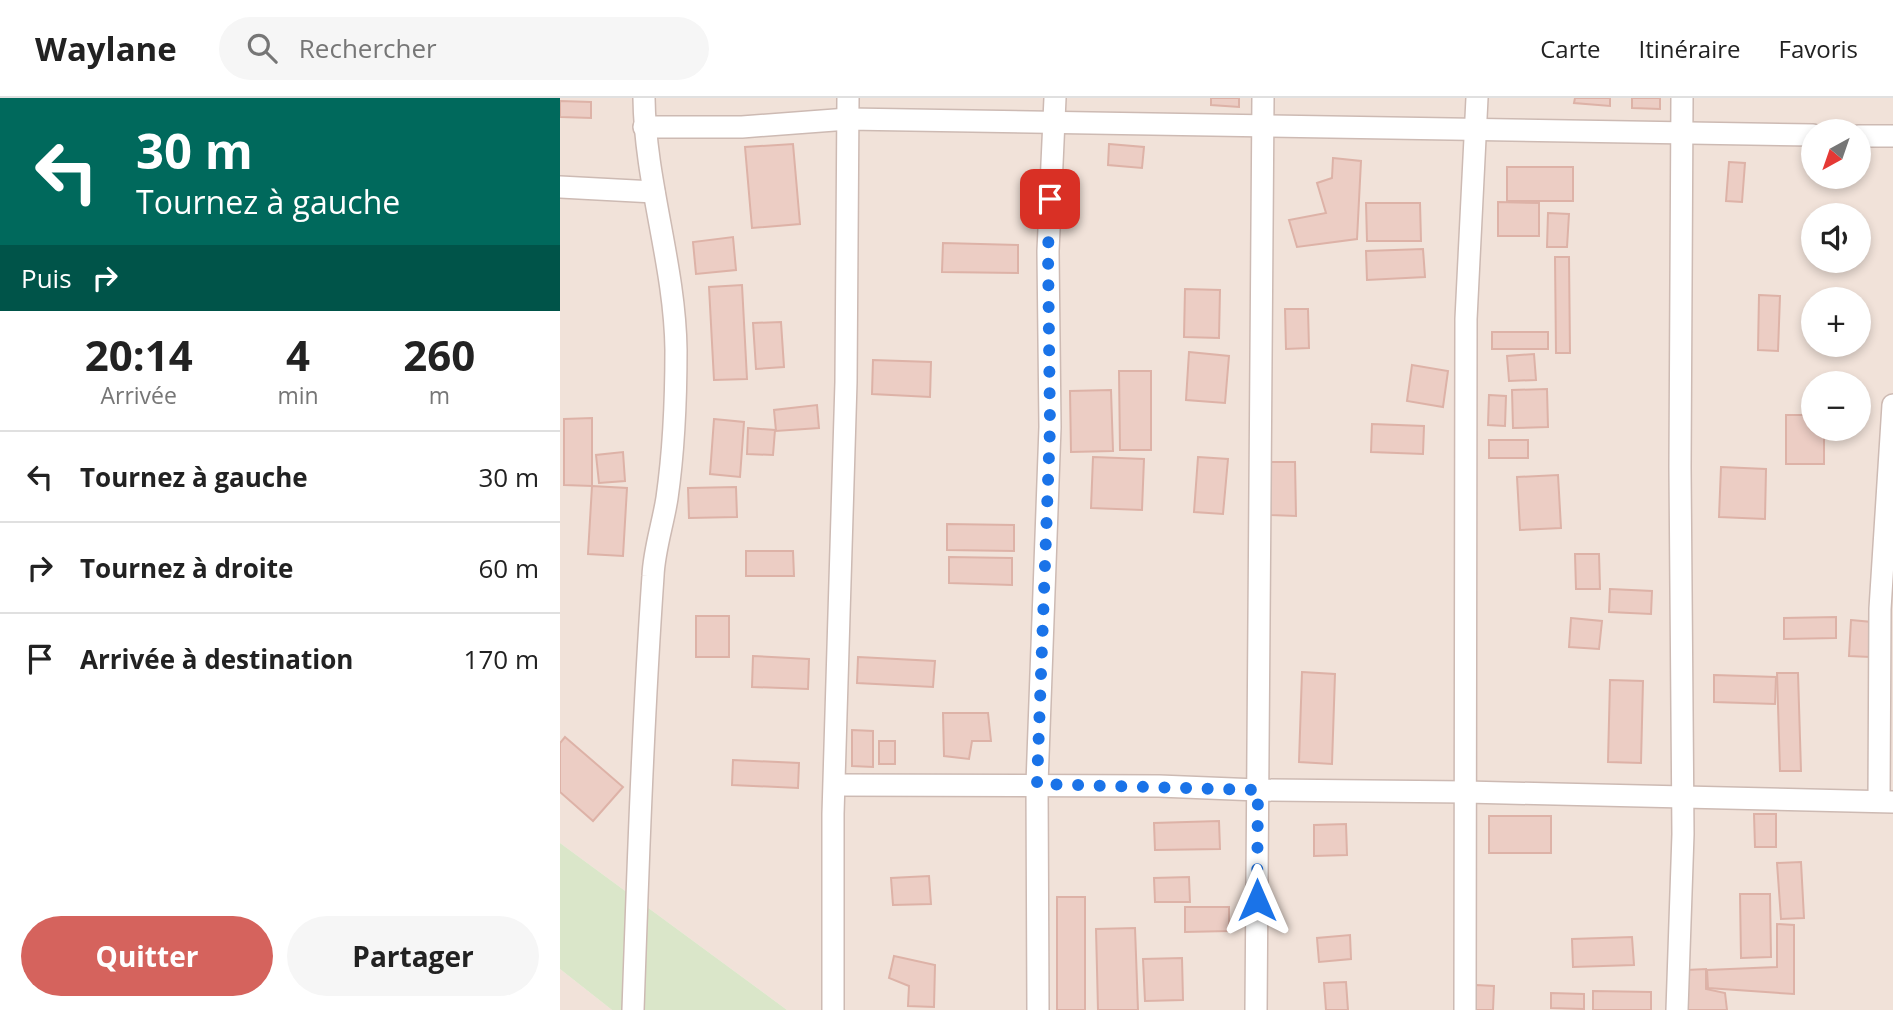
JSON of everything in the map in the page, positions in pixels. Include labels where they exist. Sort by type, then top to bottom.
[{"type":"street","points":[[633,1010],[653,572],[667,498],[675,425],[676,346],[668,267],[644,127],[644,98]]},
{"type":"street","points":[[1038,1010],[1037,784],[1050,427],[1048,251],[1055,98]]},
{"type":"street","points":[[1256,1010],[1263,98]]},
{"type":"street","points":[[1465,1010],[1466,319],[1477,98]]},
{"type":"street","points":[[1677,1010],[1683,797],[1680,481],[1682,98]]},
{"type":"street","points":[[644,127],[742,127],[848,108],[1055,122],[1801,135]]},
{"type":"street","points":[[833,1010],[833,814],[846,382],[848,108]]},
{"type":"street","points":[[1871,136],[1893,136]]},
{"type":"street","points":[[560,187],[654,192]]},
{"type":"street","points":[[835,785],[1037,784],[1886,801],[1880,609],[1893,405]]},
{"type":"shaded area","points":[[560,98],[1893,98],[1893,1010],[787,1010],[560,843]]},
{"type":"shaded area","points":[[560,969],[612,1010],[560,1010]]},
{"type":"green space","points":[[560,843],[787,1010],[612,1010],[560,969]]},
{"type":"building","points":[[1211,98],[1239,98],[1239,107],[1211,105]]},
{"type":"building","points":[[1575,98],[1610,98],[1610,106],[1574,103]]},
{"type":"building","points":[[1632,98],[1660,98],[1660,109],[1632,108]]},
{"type":"building","points":[[560,101],[591,102],[591,118],[560,117]]},
{"type":"building","points":[[793,144],[800,224],[752,228],[745,147]]},
{"type":"building","points":[[1109,144],[1144,147],[1142,168],[1108,165]]},
{"type":"building","points":[[1333,158],[1361,161],[1357,239],[1297,247],[1289,220],[1326,213],[1317,183],[1332,178]]},
{"type":"building","points":[[1729,162],[1745,163],[1742,202],[1726,201]]},
{"type":"building","points":[[1507,167],[1573,167],[1573,201],[1507,201]]},
{"type":"building","points":[[1498,202],[1539,203],[1539,236],[1498,236]]},
{"type":"building","points":[[1366,203],[1420,203],[1421,241],[1367,241]]},
{"type":"building","points":[[1548,213],[1569,214],[1567,247],[1547,247]]},
{"type":"building","points":[[733,237],[736,270],[696,274],[693,242]]},
{"type":"building","points":[[943,243],[1018,245],[1018,273],[942,272]]},
{"type":"building","points":[[1423,249],[1425,277],[1367,280],[1366,251]]},
{"type":"building","points":[[1555,257],[1569,257],[1570,353],[1556,353]]},
{"type":"building","points":[[742,285],[747,379],[714,380],[709,287]]},
{"type":"building","points":[[1185,289],[1220,290],[1219,338],[1184,337]]},
{"type":"building","points":[[1759,295],[1780,296],[1778,351],[1758,350]]},
{"type":"building","points":[[1285,309],[1308,309],[1309,348],[1286,349]]},
{"type":"building","points":[[781,322],[784,367],[756,369],[753,323]]},
{"type":"building","points":[[1492,332],[1548,332],[1548,349],[1492,349]]},
{"type":"building","points":[[1189,352],[1229,356],[1225,403],[1186,400]]},
{"type":"building","points":[[1534,354],[1536,380],[1509,381],[1507,356]]},
{"type":"building","points":[[873,360],[931,362],[930,397],[872,394]]},
{"type":"building","points":[[1412,365],[1448,371],[1443,407],[1407,401]]},
{"type":"building","points":[[1119,371],[1151,371],[1151,450],[1120,450]]},
{"type":"building","points":[[1547,389],[1548,427],[1513,428],[1512,390]]},
{"type":"building","points":[[1111,390],[1113,451],[1071,452],[1070,391]]},
{"type":"building","points":[[1489,395],[1506,396],[1505,426],[1488,425]]},
{"type":"building","points":[[817,405],[819,428],[776,431],[774,410]]},
{"type":"building","points":[[1786,415],[1801,415],[1801,441],[1824,441],[1824,464],[1786,464]]},
{"type":"building","points":[[592,418],[592,486],[564,485],[564,419]]},
{"type":"building","points":[[714,419],[744,422],[740,477],[710,474]]},
{"type":"building","points":[[1372,424],[1424,426],[1423,454],[1371,452]]},
{"type":"building","points":[[748,428],[775,430],[773,455],[747,454]]},
{"type":"building","points":[[1489,440],[1528,440],[1528,458],[1489,458]]},
{"type":"building","points":[[623,452],[625,481],[599,483],[596,455]]},
{"type":"building","points":[[1093,457],[1144,459],[1142,510],[1091,508]]},
{"type":"building","points":[[1198,457],[1228,459],[1223,514],[1194,512]]},
{"type":"building","points":[[1270,462],[1295,462],[1296,516],[1270,515]]},
{"type":"building","points":[[1721,467],[1766,469],[1765,519],[1719,517]]},
{"type":"building","points":[[1558,475],[1561,528],[1520,530],[1517,477]]},
{"type":"building","points":[[592,486],[627,488],[623,556],[588,554]]},
{"type":"building","points":[[736,487],[737,517],[689,518],[688,488]]},
{"type":"building","points":[[947,524],[1014,525],[1014,551],[947,550]]},
{"type":"building","points":[[746,551],[793,551],[794,576],[746,576]]},
{"type":"building","points":[[1575,554],[1599,554],[1600,589],[1576,589]]},
{"type":"building","points":[[949,557],[1012,558],[1012,585],[949,583]]},
{"type":"building","points":[[1610,589],[1652,591],[1651,614],[1609,612]]},
{"type":"building","points":[[696,616],[729,616],[729,657],[696,657]]},
{"type":"building","points":[[1836,617],[1836,638],[1784,639],[1784,618]]},
{"type":"building","points":[[1571,618],[1602,621],[1599,649],[1569,647]]},
{"type":"building","points":[[1851,620],[1872,622],[1870,657],[1849,656]]},
{"type":"building","points":[[753,656],[809,659],[808,689],[752,687]]},
{"type":"building","points":[[858,657],[935,661],[933,687],[857,683]]},
{"type":"building","points":[[1302,672],[1335,674],[1332,764],[1299,762]]},
{"type":"building","points":[[1777,673],[1798,673],[1801,771],[1780,771]]},
{"type":"building","points":[[1714,675],[1776,677],[1775,704],[1714,702]]},
{"type":"building","points":[[1610,680],[1643,681],[1641,763],[1608,762]]},
{"type":"building","points":[[943,713],[988,713],[991,741],[972,741],[969,759],[944,756]]},
{"type":"building","points":[[852,730],[873,731],[873,767],[852,766]]},
{"type":"building","points":[[565,737],[623,787],[593,821],[560,792],[560,743]]},
{"type":"building","points":[[879,741],[895,741],[895,764],[879,764]]},
{"type":"building","points":[[733,760],[799,763],[798,788],[732,785]]},
{"type":"building","points":[[1754,814],[1776,814],[1776,847],[1755,847]]},
{"type":"building","points":[[1489,816],[1551,816],[1551,853],[1489,853]]},
{"type":"building","points":[[1219,821],[1220,849],[1155,850],[1154,823]]},
{"type":"building","points":[[1346,824],[1347,855],[1314,856],[1314,825]]},
{"type":"building","points":[[1801,862],[1804,918],[1781,919],[1777,863]]},
{"type":"building","points":[[929,876],[931,904],[893,905],[891,878]]},
{"type":"building","points":[[1189,877],[1190,902],[1155,902],[1154,878]]},
{"type":"building","points":[[1740,894],[1770,894],[1771,957],[1741,958]]},
{"type":"building","points":[[1057,897],[1085,897],[1085,1010],[1057,1010]]},
{"type":"building","points":[[1185,907],[1229,907],[1229,931],[1185,932]]},
{"type":"building","points":[[1777,924],[1794,925],[1794,994],[1708,988],[1707,970],[1777,967]]},
{"type":"building","points":[[1135,928],[1138,1010],[1098,1010],[1096,929]]},
{"type":"building","points":[[1350,935],[1351,959],[1319,962],[1317,938]]},
{"type":"building","points":[[1632,937],[1634,965],[1573,967],[1572,939]]},
{"type":"building","points":[[894,956],[935,965],[934,1007],[908,1006],[909,986],[889,978]]},
{"type":"building","points":[[1182,958],[1183,1000],[1145,1001],[1143,959]]},
{"type":"building","points":[[1706,969],[1706,989],[1725,993],[1727,1010],[1687,1010],[1687,970]]},
{"type":"building","points":[[1346,982],[1348,1010],[1326,1010],[1324,983]]},
{"type":"building","points":[[1476,985],[1494,986],[1493,1010],[1475,1010]]},
{"type":"building","points":[[1593,991],[1651,992],[1651,1010],[1593,1010]]},
{"type":"building","points":[[1551,993],[1584,994],[1584,1009],[1551,1008]]},
{"type":"route","points":[[1050,199],[1050,427],[1037,784],[1258,790],[1257,900]]}]
